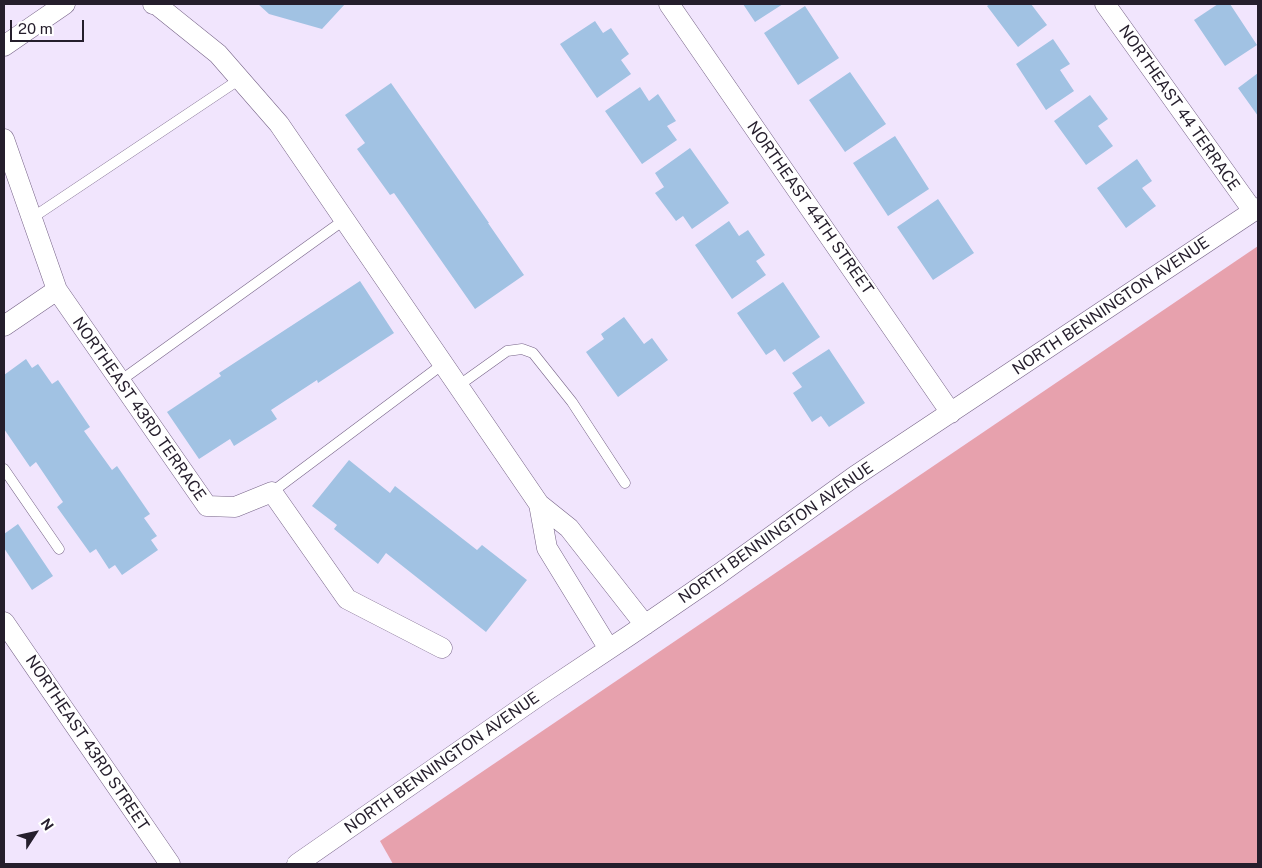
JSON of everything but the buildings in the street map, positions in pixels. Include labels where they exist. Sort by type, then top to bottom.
[{"type":"street","points":[[4,46],[65,4]]},
{"type":"street","points":[[153,4],[157,5],[218,54],[279,124],[539,504],[569,528],[645,625]]},
{"type":"street","name":"NORTHEAST 44TH STREET","points":[[669,4],[951,412]]},
{"type":"street","name":"NORTHEAST 44 TERRACE","points":[[1105,4],[1255,210]]},
{"type":"street","name":"NORTHEAST 43RD TERRACE","points":[[4,139],[57,290],[206,506],[235,507],[272,492]]},
{"type":"street","name":"NORTH BENNINGTON AVENUE","points":[[297,864],[540,695],[719,574],[855,476],[1255,210]]},
{"type":"street","points":[[4,326],[57,290]]},
{"type":"street","points":[[272,492],[347,599],[442,648]]},
{"type":"street","points":[[539,504],[547,548],[609,649]]},
{"type":"street","name":"NORTHEAST 43RD STREET","points":[[4,622],[170,864]]},
{"type":"lane","points":[[32,218],[240,79]]},
{"type":"lane","points":[[120,381],[344,220]]},
{"type":"lane","points":[[458,386],[507,351],[522,349],[533,353],[572,402],[625,483]]},
{"type":"lane","points":[[272,492],[443,364]]},
{"type":"lane","points":[[4,469],[59,549]]},
{"type":"shaded area","points":[[1258,246],[1258,864],[393,864],[380,841]]}]
